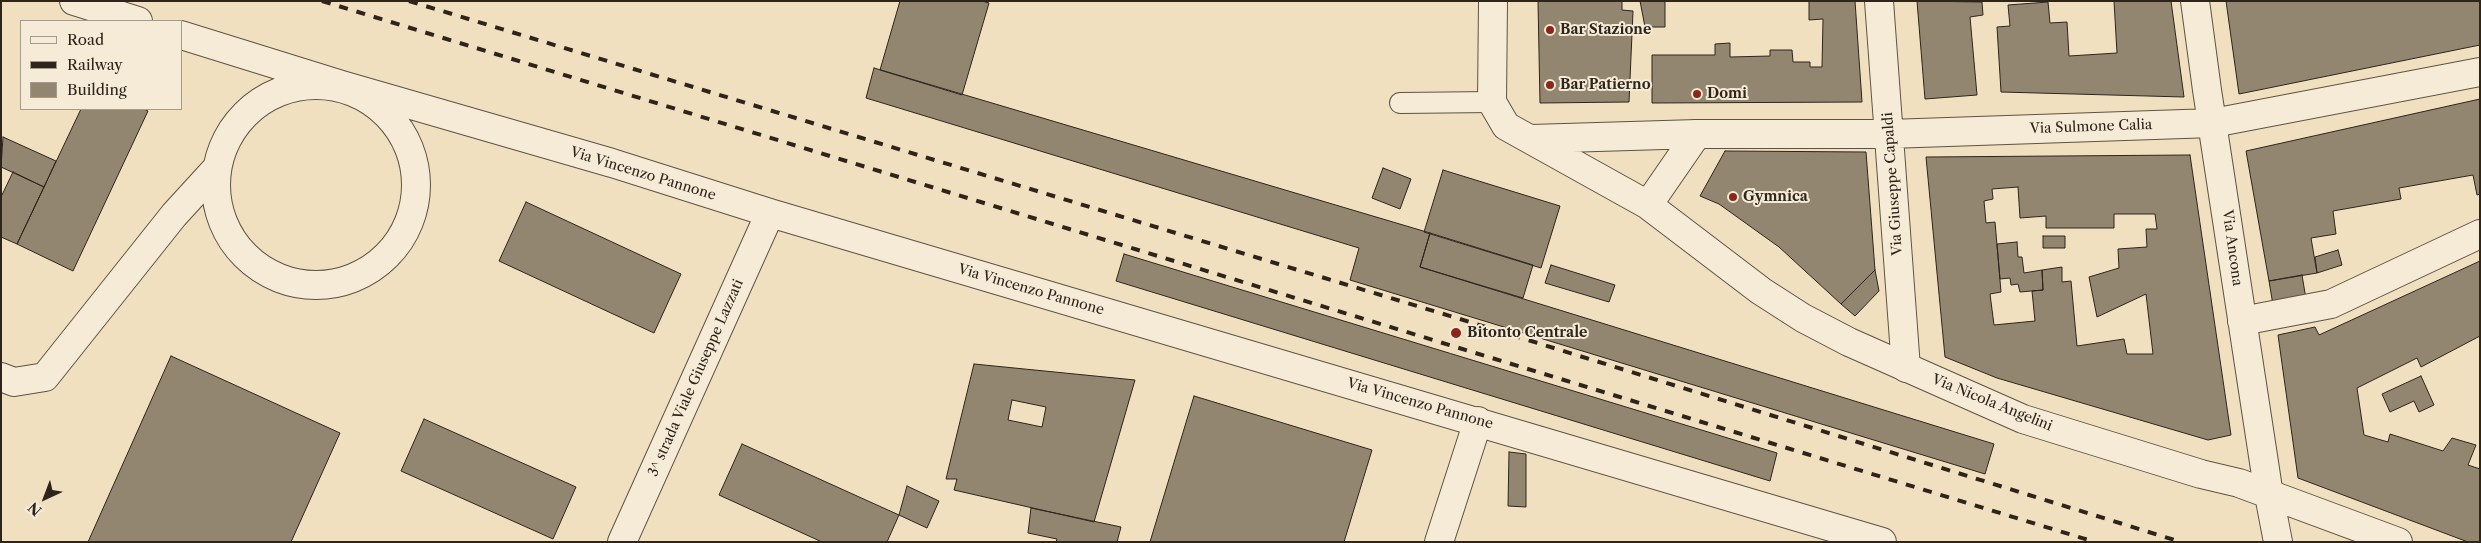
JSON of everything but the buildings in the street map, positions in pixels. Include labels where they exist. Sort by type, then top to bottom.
[{"type":"street","points":[[74,1],[135,20]]},
{"type":"street","points":[[1492,102],[1493,1]]},
{"type":"street","name":"Via Giuseppe Capaldi","points":[[1879,1],[1906,368]]},
{"type":"street","name":"Via Ancona","points":[[2195,1],[2268,494],[2278,542]]},
{"type":"street","name":"Via Vincenzo Pannone","points":[[182,35],[342,85],[612,163],[770,213],[1882,542]]},
{"type":"street","name":"Via Sulmone Calia","points":[[1528,140],[1697,134],[1890,134],[2213,123],[2480,72]]},
{"type":"street","points":[[306,85],[342,85],[372,101],[397,126],[413,156],[417,191],[409,224],[390,254],[363,274],[333,285],[301,285],[271,275],[264,270],[245,256],[226,230],[216,200],[217,168],[227,138],[247,112],[273,94],[306,85]]},
{"type":"street","name":"Via Nicola Angelini","points":[[1492,102],[1506,126],[1528,140],[1648,205],[1760,291],[1803,318],[1906,368],[2023,418],[2201,474],[2239,483],[2398,542]]},
{"type":"street","points":[[1648,205],[1697,134]]},
{"type":"street","points":[[1,377],[14,382],[45,377],[174,215],[217,168]]},
{"type":"street","name":"3^ strada Viale Giuseppe Lazzati","points":[[622,542],[770,213]]},
{"type":"street","points":[[2242,321],[2331,304],[2480,234]]},
{"type":"street","points":[[1439,542],[1478,421]]},
{"type":"lane","points":[[1400,103],[1492,102]]},
{"type":"railway","points":[[322,1],[2095,542]]},
{"type":"railway","points":[[409,1],[1460,319],[2181,542]]},
{"type":"place","name":"Bar Stazione","points":[[1550,30]]},
{"type":"place","name":"Bar Patierno","points":[[1550,85]]},
{"type":"place","name":"Domi","points":[[1697,94]]},
{"type":"place","name":"Gymnica","points":[[1733,197]]},
{"type":"place","name":"Bitonto Centrale","points":[[1456,333]]}]
